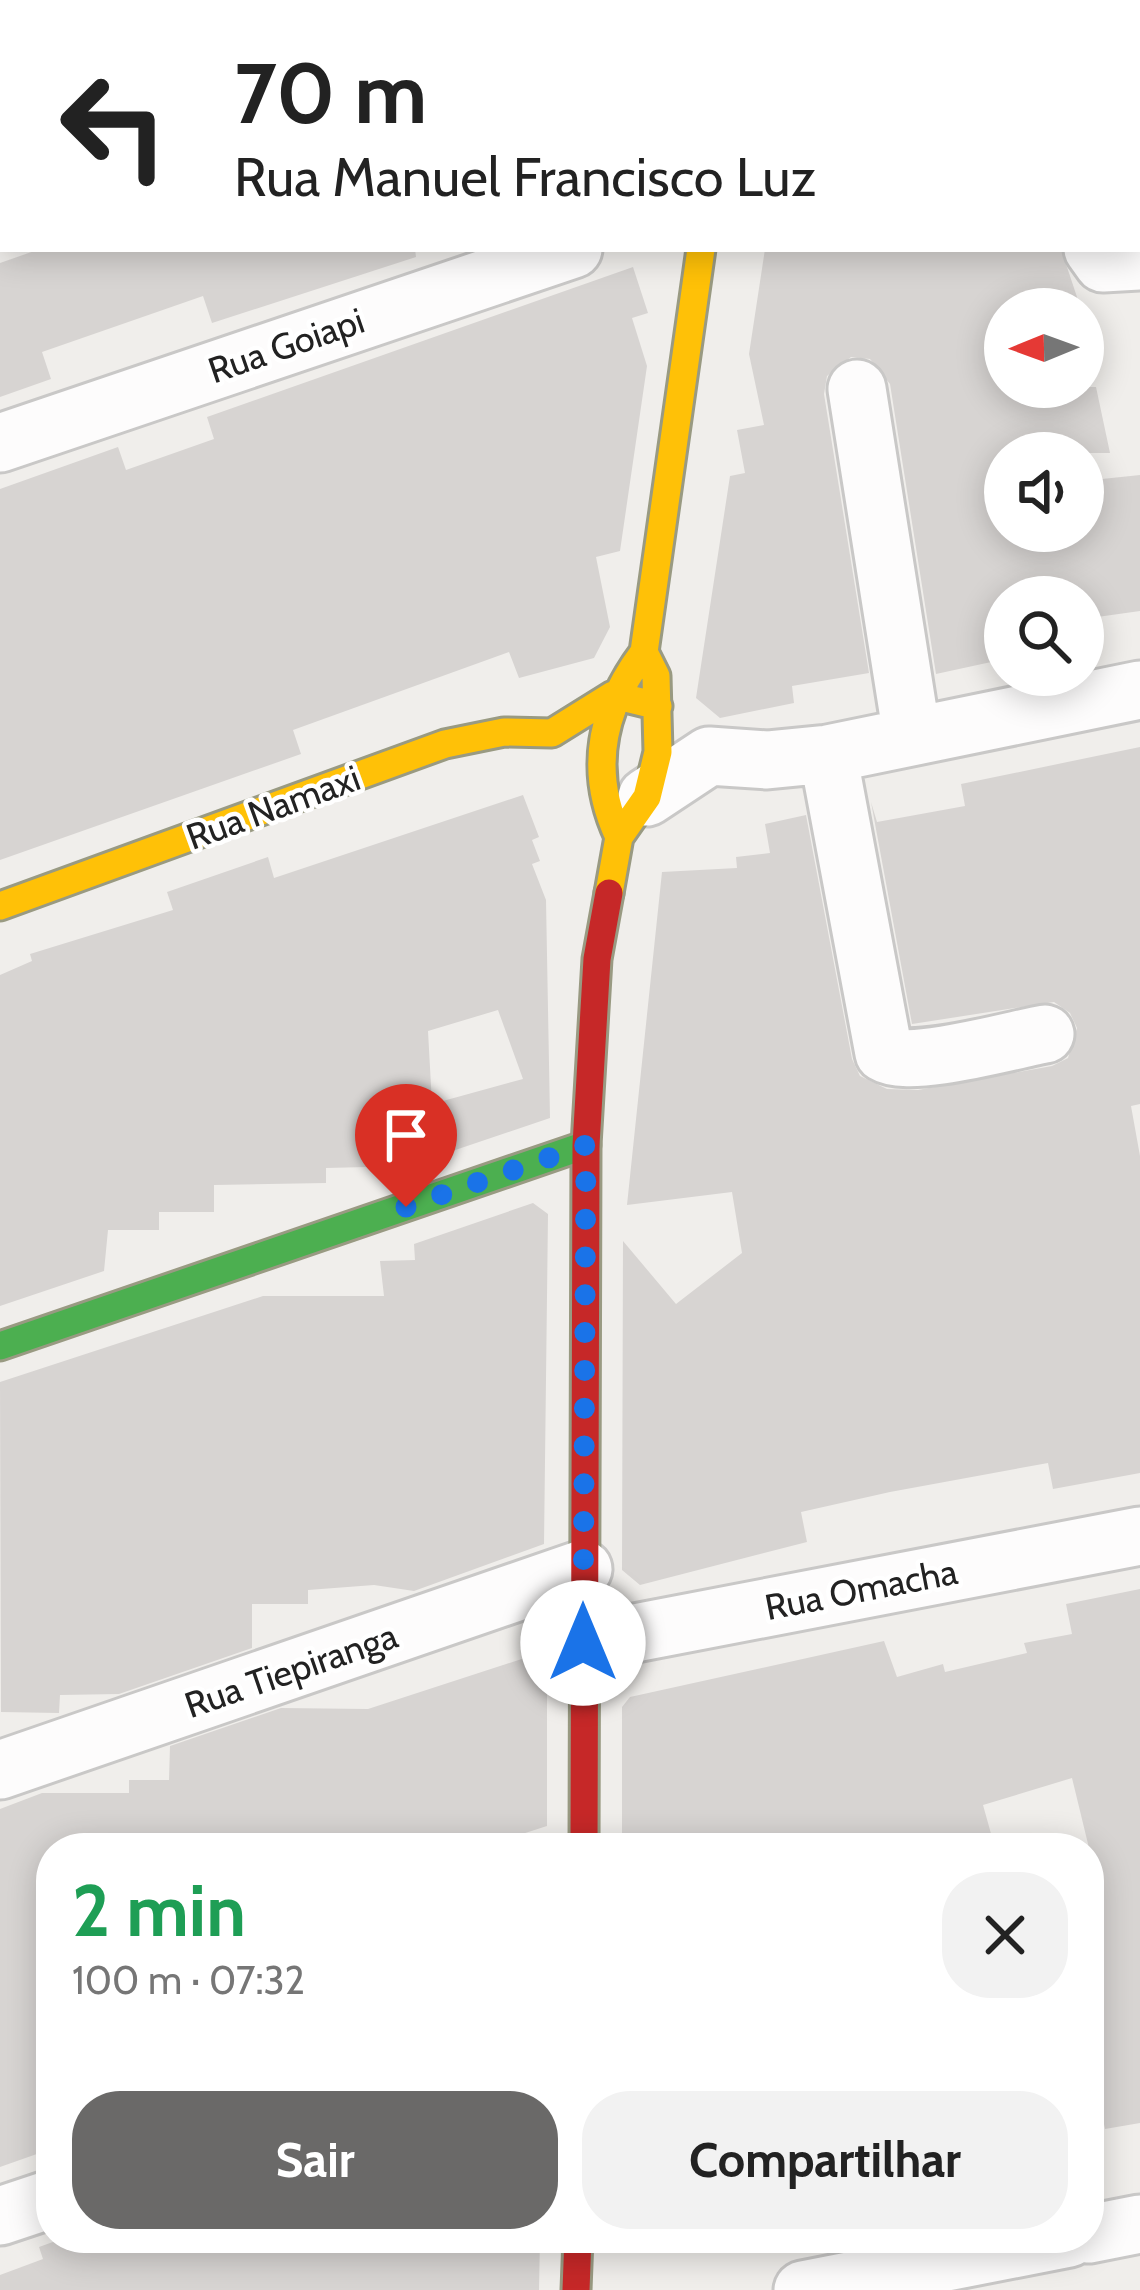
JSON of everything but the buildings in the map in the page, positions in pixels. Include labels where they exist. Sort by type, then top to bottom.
[{"type":"street","name":"Rua Goiapi","points":[[0,442],[564,252]]},
{"type":"street","points":[[624,809],[600,744],[638,684],[701,252]]},
{"type":"street","points":[[1095,252],[1103,263],[1140,261]]},
{"type":"street","points":[[857,389],[913,736]]},
{"type":"street","points":[[624,809],[552,733],[638,684]]},
{"type":"street","points":[[638,684],[710,756]]},
{"type":"street","points":[[584,1833],[586,1145],[597,959],[624,809],[658,752],[638,684]]},
{"type":"street","points":[[624,809],[710,756],[767,760],[828,754],[1140,690]]},
{"type":"street","name":"Rua Namaxi","points":[[0,906],[445,744],[504,732],[552,733]]},
{"type":"street","points":[[828,754],[884,1053],[891,1058],[920,1056],[1045,1034]]},
{"type":"street","points":[[0,1346],[586,1145]]},
{"type":"street","name":"Rua Omacha","points":[[583,1643],[1140,1536]]},
{"type":"street","name":"Rua Tiepiranga","points":[[0,1770],[583,1570]]},
{"type":"street","points":[[0,2216],[36,2204]]},
{"type":"street","points":[[1104,2231],[1140,2224]]},
{"type":"street","points":[[576,2290],[577,2253]]},
{"type":"street","points":[[803,2290],[993,2253]]},
{"type":"traffic: fast","points":[[0,1346],[586,1145]]},
{"type":"traffic: slow","points":[[619,837],[604,788],[604,741],[618,696],[644,652],[701,252]]},
{"type":"traffic: slow","points":[[609,893],[619,837],[647,797],[658,752],[656,676],[644,652]]},
{"type":"traffic: slow","points":[[0,906],[445,744],[504,732],[552,733],[613,695],[658,706]]},
{"type":"traffic: jam","points":[[584,1833],[586,1145],[597,959],[609,893]]},
{"type":"traffic: jam","points":[[576,2290],[577,2253]]},
{"type":"route","points":[[406,1207],[586,1145],[583,1643]]}]
